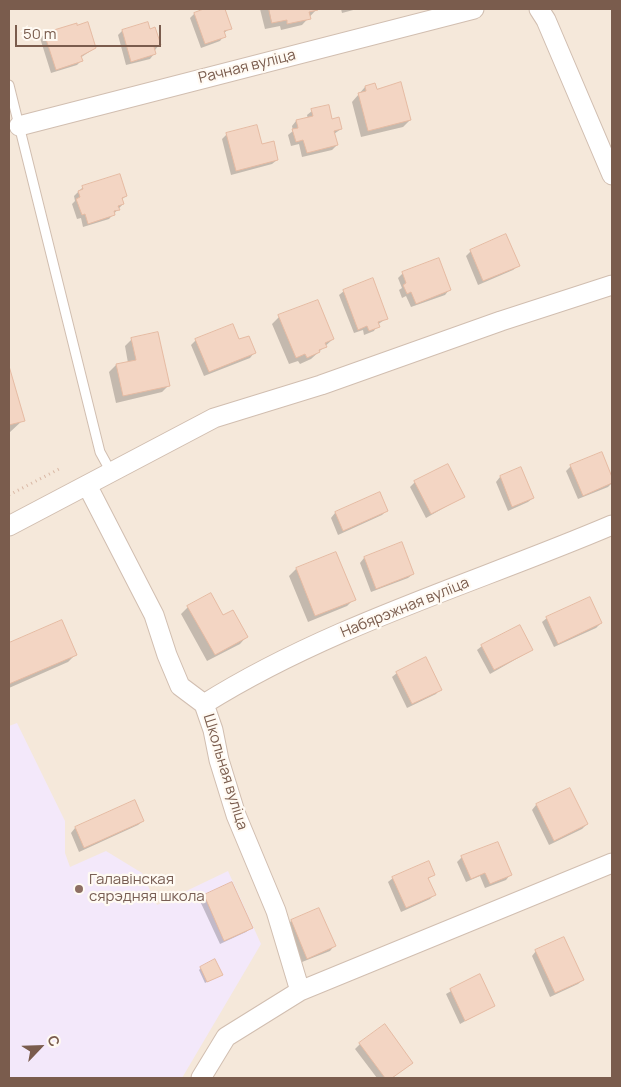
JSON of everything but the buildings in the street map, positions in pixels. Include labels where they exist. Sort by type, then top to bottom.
[{"type":"street","name":"Рачная вуліца","points":[[19,126],[474,9]]},
{"type":"street","points":[[539,9],[546,20],[612,175]]},
{"type":"street","points":[[9,526],[214,418],[321,385],[501,321],[612,285]]},
{"type":"street","name":"Школьная вуліца","points":[[88,485],[154,614],[167,655],[180,686],[204,704],[236,815],[276,911],[300,991]]},
{"type":"street","name":"Набярэжная вуліца","points":[[204,704],[249,676],[384,615],[612,525]]},
{"type":"street","points":[[201,1078],[226,1037],[300,991],[612,863]]},
{"type":"lane","points":[[9,85],[100,452],[111,472]]},
{"type":"path","points":[[9,494],[61,468]]},
{"type":"shaded area","points":[[9,9],[612,9],[612,1078],[9,1078]]},
{"type":"shaded area","name":"Галавінская сярэдняя школа","points":[[17,723],[65,821],[65,853],[70,867],[106,851],[142,873],[157,905],[228,871],[261,944],[182,1078],[9,1078],[9,726]]},
{"type":"place","name":"Галавінская сярэдняя школа","points":[[79,889]]}]
